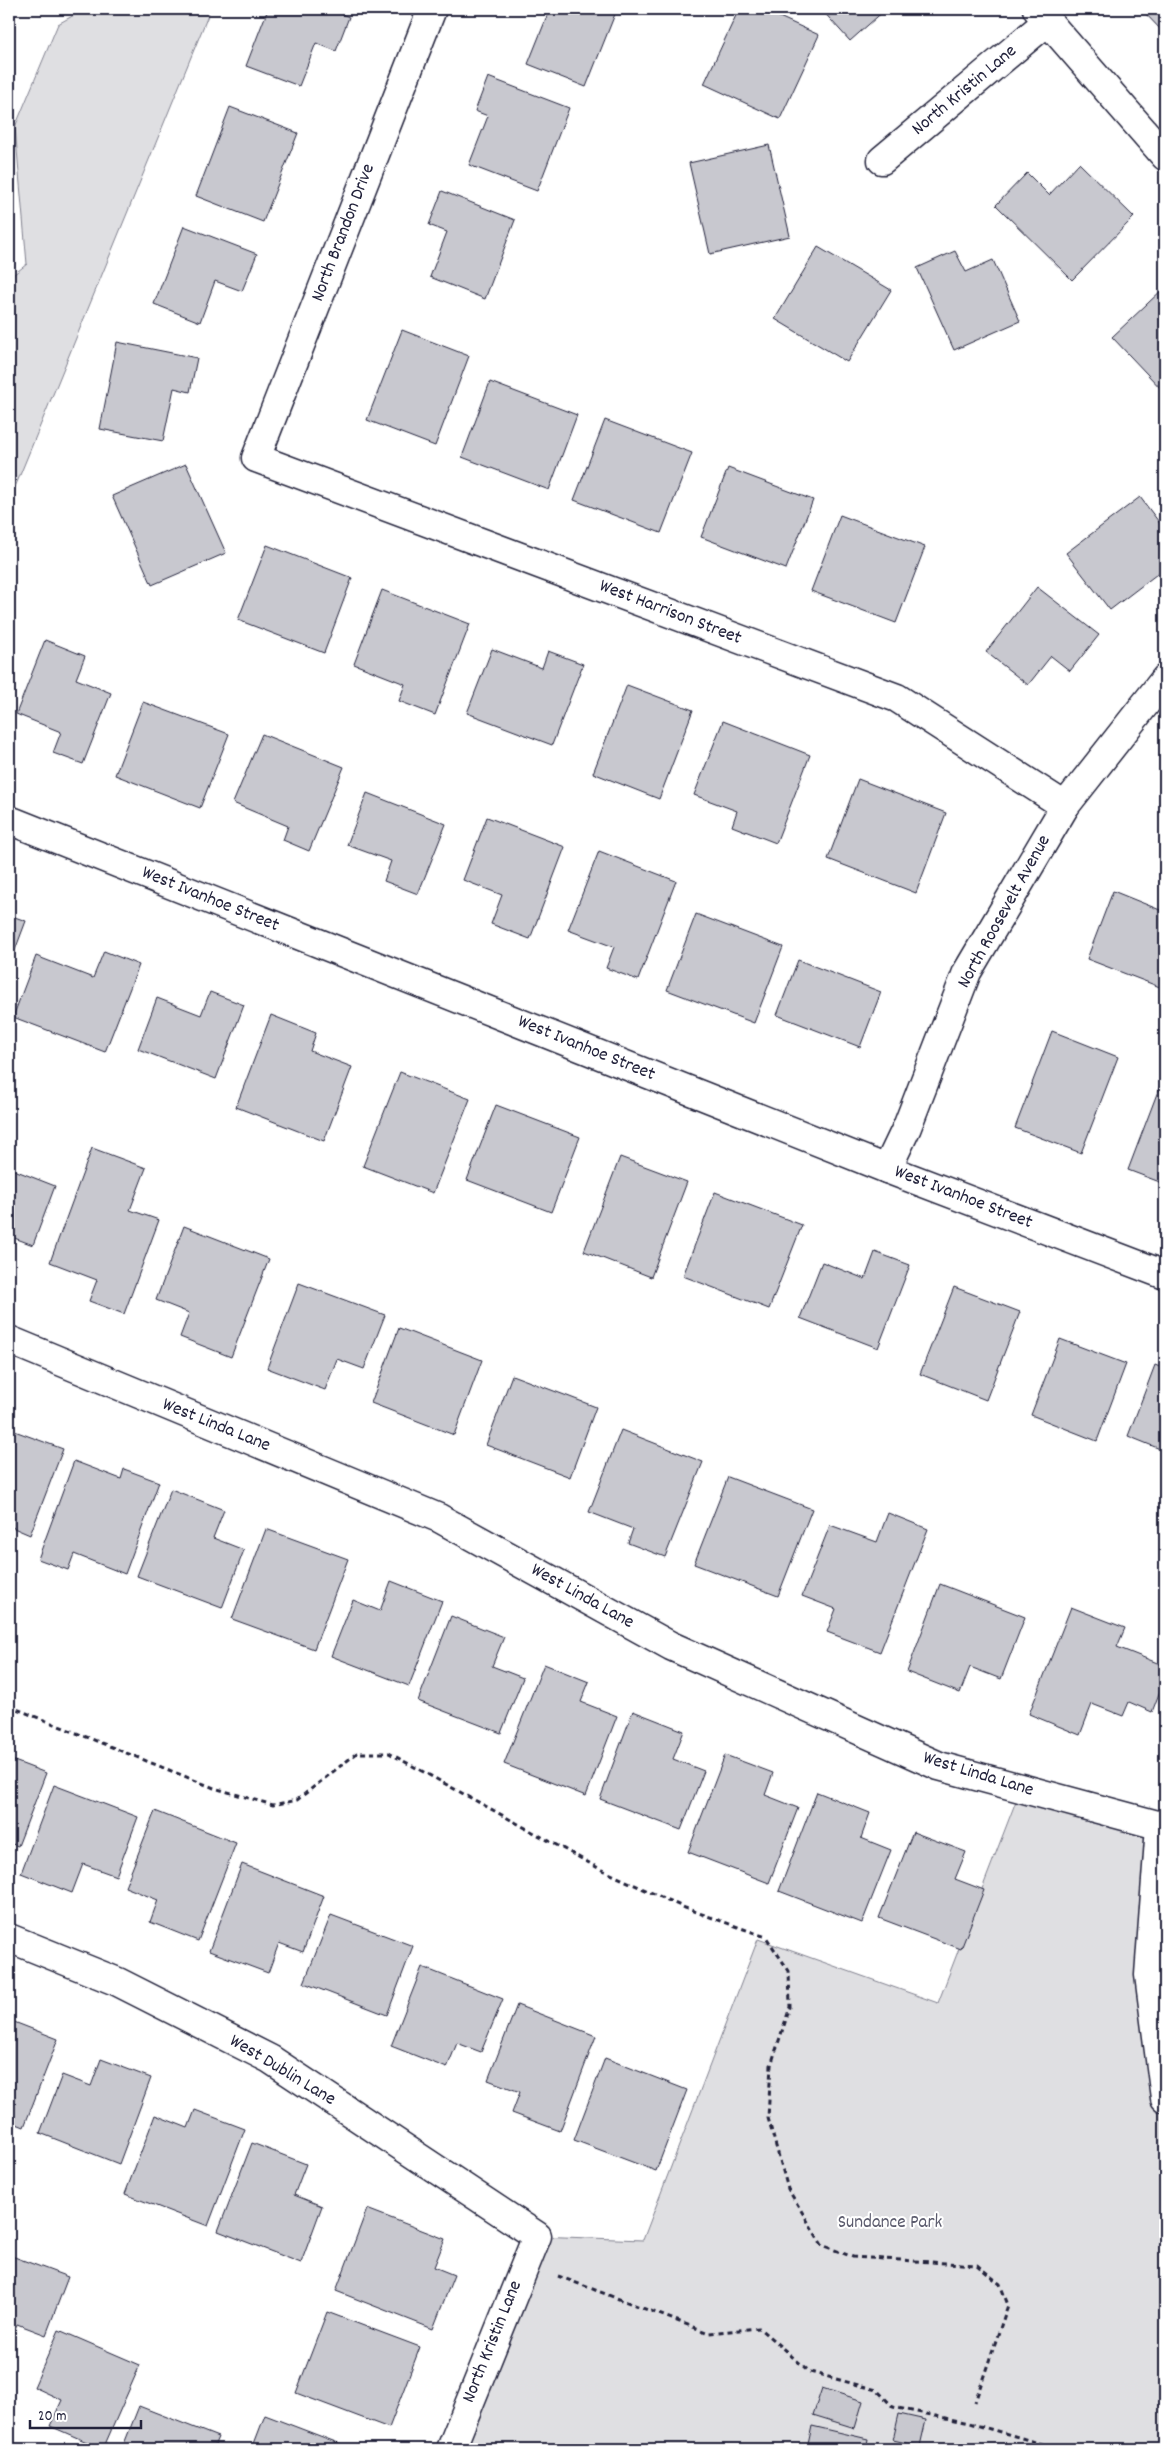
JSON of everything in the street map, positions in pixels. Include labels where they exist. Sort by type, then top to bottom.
[{"type":"street","name":"North Brandon Drive","points":[[256,458],[432,9]]},
{"type":"street","points":[[1043,15],[1165,156]]},
{"type":"street","name":"North Kristin Lane","points":[[882,160],[1043,15]]},
{"type":"street","name":"West Harrison Street","points":[[256,458],[897,698],[1065,806]]},
{"type":"street","name":"North Roosevelt Avenue","points":[[888,1169],[907,1127],[967,972],[1065,806],[1165,680]]},
{"type":"street","name":"West Ivanhoe Street","points":[[9,820],[888,1169],[1165,1276]]},
{"type":"street","name":"West Linda Lane","points":[[9,1340],[439,1518],[671,1646],[939,1766],[1163,1826]]},
{"type":"street","points":[[1163,1826],[1149,1975],[1165,2098]]},
{"type":"street","name":"West Dublin Lane","points":[[9,1938],[118,1982],[270,2059],[537,2236]]},
{"type":"street","name":"North Kristin Lane","points":[[451,2449],[524,2264],[537,2236]]},
{"type":"path","points":[[9,1706],[214,1788],[273,1805],[298,1800],[357,1753],[389,1753],[602,1870],[685,1908],[766,1937],[789,1971],[790,2007],[771,2065],[768,2118],[788,2189],[822,2245],[853,2257],[977,2265],[1000,2284],[1008,2305],[975,2402]]},
{"type":"path","points":[[524,2264],[709,2333],[759,2328],[810,2372],[877,2390],[893,2407],[969,2423],[1060,2449]]},
{"type":"green space","points":[[85,9],[200,9],[209,13],[9,502],[9,278],[27,264],[15,127],[58,24]]},
{"type":"green space","name":"Sundance Park","points":[[1021,1788],[1160,1826],[1149,1975],[1165,2098],[1165,2449],[451,2449],[537,2236],[643,2240],[758,1939],[938,2003]]},
{"type":"building","points":[[268,9],[329,9],[349,17],[336,51],[316,43],[299,86],[246,66]]},
{"type":"building","points":[[534,9],[617,9],[586,87],[528,64],[548,14]]},
{"type":"building","points":[[739,9],[762,9],[819,35],[780,119],[704,84]]},
{"type":"building","points":[[821,9],[886,9],[850,41]]},
{"type":"building","points":[[1141,9],[1165,9],[1165,34]]},
{"type":"building","points":[[488,77],[569,108],[537,191],[469,165],[488,116],[475,111]]},
{"type":"building","points":[[230,107],[298,133],[263,222],[196,196]]},
{"type":"building","points":[[769,145],[790,236],[710,254],[689,163]]},
{"type":"building","points":[[1079,163],[1134,217],[1072,280],[996,205],[1027,173],[1049,195]]},
{"type":"building","points":[[442,191],[515,220],[485,299],[430,277],[447,232],[429,225]]},
{"type":"building","points":[[184,226],[257,254],[242,291],[215,281],[200,322],[154,304]]},
{"type":"building","points":[[818,247],[891,290],[847,362],[775,319]]},
{"type":"building","points":[[955,251],[966,272],[993,260],[1020,321],[954,350],[917,268]]},
{"type":"building","points":[[1165,287],[1165,393],[1112,337]]},
{"type":"building","points":[[402,330],[469,356],[435,446],[367,420]]},
{"type":"building","points":[[117,342],[197,358],[190,392],[174,388],[163,441],[100,429]]},
{"type":"building","points":[[490,382],[577,415],[549,490],[462,457]]},
{"type":"building","points":[[605,420],[692,453],[661,533],[574,500]]},
{"type":"building","points":[[186,464],[226,553],[152,585],[112,496]]},
{"type":"building","points":[[728,468],[813,500],[786,569],[701,537]]},
{"type":"building","points":[[1140,497],[1165,530],[1165,568],[1110,610],[1066,553]]},
{"type":"building","points":[[840,515],[925,547],[896,623],[811,591]]},
{"type":"building","points":[[267,545],[352,578],[324,653],[238,620]]},
{"type":"building","points":[[1037,587],[1099,635],[1070,671],[1051,656],[1028,685],[986,652]]},
{"type":"building","points":[[382,590],[470,624],[435,715],[399,701],[405,684],[354,664]]},
{"type":"building","points":[[45,640],[85,656],[76,679],[111,693],[83,764],[53,753],[61,732],[16,714]]},
{"type":"building","points":[[492,649],[542,668],[548,651],[583,664],[552,745],[467,713]]},
{"type":"building","points":[[627,685],[693,710],[659,799],[593,773]]},
{"type":"building","points":[[143,702],[229,734],[200,808],[115,775]]},
{"type":"building","points":[[723,721],[810,755],[776,843],[732,826],[737,811],[694,795]]},
{"type":"building","points":[[262,734],[344,767],[309,851],[283,840],[288,826],[233,803]]},
{"type":"building","points":[[858,779],[946,813],[916,893],[828,859]]},
{"type":"building","points":[[367,793],[446,824],[418,894],[384,881],[391,861],[347,845]]},
{"type":"building","points":[[487,817],[565,847],[530,939],[491,924],[502,895],[463,880]]},
{"type":"building","points":[[1165,844],[1165,855],[1160,850]]},
{"type":"building","points":[[599,851],[676,881],[638,980],[606,968],[614,947],[568,930]]},
{"type":"building","points":[[1113,891],[1165,912],[1165,989],[1087,959]]},
{"type":"building","points":[[696,914],[783,947],[754,1023],[667,990]]},
{"type":"building","points":[[9,915],[26,921],[9,966]]},
{"type":"building","points":[[104,951],[139,965],[105,1052],[13,1017],[36,956],[93,978]]},
{"type":"building","points":[[798,960],[881,992],[860,1047],[777,1015]]},
{"type":"building","points":[[210,992],[244,1005],[216,1079],[138,1049],[157,998],[201,1015]]},
{"type":"building","points":[[271,1015],[316,1033],[310,1051],[352,1067],[324,1141],[236,1107]]},
{"type":"building","points":[[1052,1031],[1118,1057],[1081,1153],[1015,1128]]},
{"type":"building","points":[[400,1072],[470,1099],[433,1193],[363,1166]]},
{"type":"building","points":[[1161,1083],[1165,1085],[1165,1184],[1128,1170]]},
{"type":"building","points":[[496,1105],[580,1137],[551,1212],[467,1180]]},
{"type":"building","points":[[92,1148],[146,1168],[130,1210],[159,1220],[124,1314],[89,1301],[97,1280],[50,1262]]},
{"type":"building","points":[[620,1157],[687,1182],[651,1277],[584,1251]]},
{"type":"building","points":[[9,1168],[55,1186],[33,1245],[9,1236]]},
{"type":"building","points":[[715,1192],[802,1225],[769,1309],[683,1276]]},
{"type":"building","points":[[184,1226],[269,1259],[231,1357],[180,1337],[189,1313],[156,1300]]},
{"type":"building","points":[[875,1252],[910,1265],[878,1348],[800,1318],[822,1262],[865,1279]]},
{"type":"building","points":[[299,1283],[385,1315],[364,1369],[337,1359],[325,1390],[267,1368]]},
{"type":"building","points":[[954,1287],[1020,1312],[986,1400],[920,1374]]},
{"type":"building","points":[[399,1328],[482,1360],[454,1435],[371,1403]]},
{"type":"building","points":[[1060,1339],[1126,1364],[1097,1441],[1031,1415]]},
{"type":"building","points":[[1155,1365],[1165,1369],[1165,1451],[1128,1436]]},
{"type":"building","points":[[512,1375],[596,1407],[570,1477],[486,1445]]},
{"type":"building","points":[[12,1430],[63,1449],[30,1535],[9,1526],[9,1439]]},
{"type":"building","points":[[621,1430],[703,1462],[665,1557],[628,1543],[633,1529],[589,1512]]},
{"type":"building","points":[[74,1461],[121,1479],[124,1469],[159,1482],[125,1574],[74,1554],[68,1570],[38,1559]]},
{"type":"building","points":[[728,1477],[812,1509],[778,1596],[694,1564]]},
{"type":"building","points":[[171,1489],[224,1510],[213,1538],[244,1550],[222,1608],[137,1576]]},
{"type":"building","points":[[888,1513],[928,1529],[880,1652],[827,1632],[836,1609],[802,1596],[830,1525],[877,1542]]},
{"type":"building","points":[[266,1529],[348,1559],[314,1649],[232,1619]]},
{"type":"building","points":[[391,1581],[442,1601],[409,1686],[331,1656],[353,1600],[380,1611]]},
{"type":"building","points":[[940,1584],[1025,1617],[1001,1679],[970,1667],[960,1693],[907,1672]]},
{"type":"building","points":[[1071,1607],[1125,1628],[1117,1647],[1165,1666],[1165,1678],[1152,1712],[1129,1702],[1123,1716],[1092,1704],[1080,1735],[1029,1714]]},
{"type":"building","points":[[451,1616],[504,1637],[492,1666],[523,1678],[501,1733],[418,1701]]},
{"type":"building","points":[[544,1664],[589,1682],[581,1702],[617,1716],[586,1796],[504,1764]]},
{"type":"building","points":[[633,1711],[684,1731],[673,1759],[704,1771],[681,1830],[600,1799]]},
{"type":"building","points":[[725,1755],[773,1773],[765,1795],[798,1808],[769,1883],[688,1852]]},
{"type":"building","points":[[9,1759],[46,1773],[18,1846],[9,1843]]},
{"type":"building","points":[[54,1785],[138,1817],[116,1876],[83,1864],[72,1893],[21,1873]]},
{"type":"building","points":[[817,1792],[870,1813],[861,1838],[891,1850],[862,1923],[779,1891]]},
{"type":"building","points":[[155,1811],[236,1843],[198,1941],[150,1922],[158,1900],[125,1887]]},
{"type":"building","points":[[913,1832],[966,1852],[955,1879],[984,1890],[961,1949],[879,1918]]},
{"type":"building","points":[[242,1864],[324,1896],[303,1952],[279,1943],[268,1973],[209,1951]]},
{"type":"building","points":[[331,1915],[413,1946],[387,2015],[304,1983]]},
{"type":"building","points":[[422,1967],[503,1999],[481,2052],[457,2043],[447,2068],[391,2046]]},
{"type":"building","points":[[517,2005],[596,2036],[560,2131],[512,2113],[520,2092],[488,2080]]},
{"type":"building","points":[[9,2020],[58,2039],[24,2127],[9,2121]]},
{"type":"building","points":[[605,2058],[687,2090],[656,2171],[574,2140]]},
{"type":"building","points":[[101,2059],[151,2078],[119,2164],[40,2133],[62,2075],[91,2086]]},
{"type":"building","points":[[195,2110],[245,2129],[208,2226],[125,2194],[155,2115],[188,2128]]},
{"type":"building","points":[[252,2143],[306,2164],[294,2195],[322,2206],[301,2263],[218,2231]]},
{"type":"building","points":[[367,2209],[445,2239],[434,2267],[454,2275],[433,2329],[336,2291]]},
{"type":"building","points":[[9,2255],[68,2277],[46,2335],[17,2324],[9,2346]]},
{"type":"building","points":[[327,2312],[420,2347],[389,2428],[296,2393]]},
{"type":"building","points":[[59,2330],[140,2365],[103,2449],[50,2426],[62,2400],[34,2387]]},
{"type":"building","points":[[822,2388],[863,2401],[855,2428],[813,2415]]},
{"type":"building","points":[[139,2406],[218,2437],[213,2449],[122,2449]]},
{"type":"building","points":[[899,2414],[926,2420],[920,2446],[893,2440]]},
{"type":"building","points":[[265,2415],[354,2449],[252,2449]]},
{"type":"building","points":[[812,2426],[868,2439],[866,2449],[807,2449]]}]
